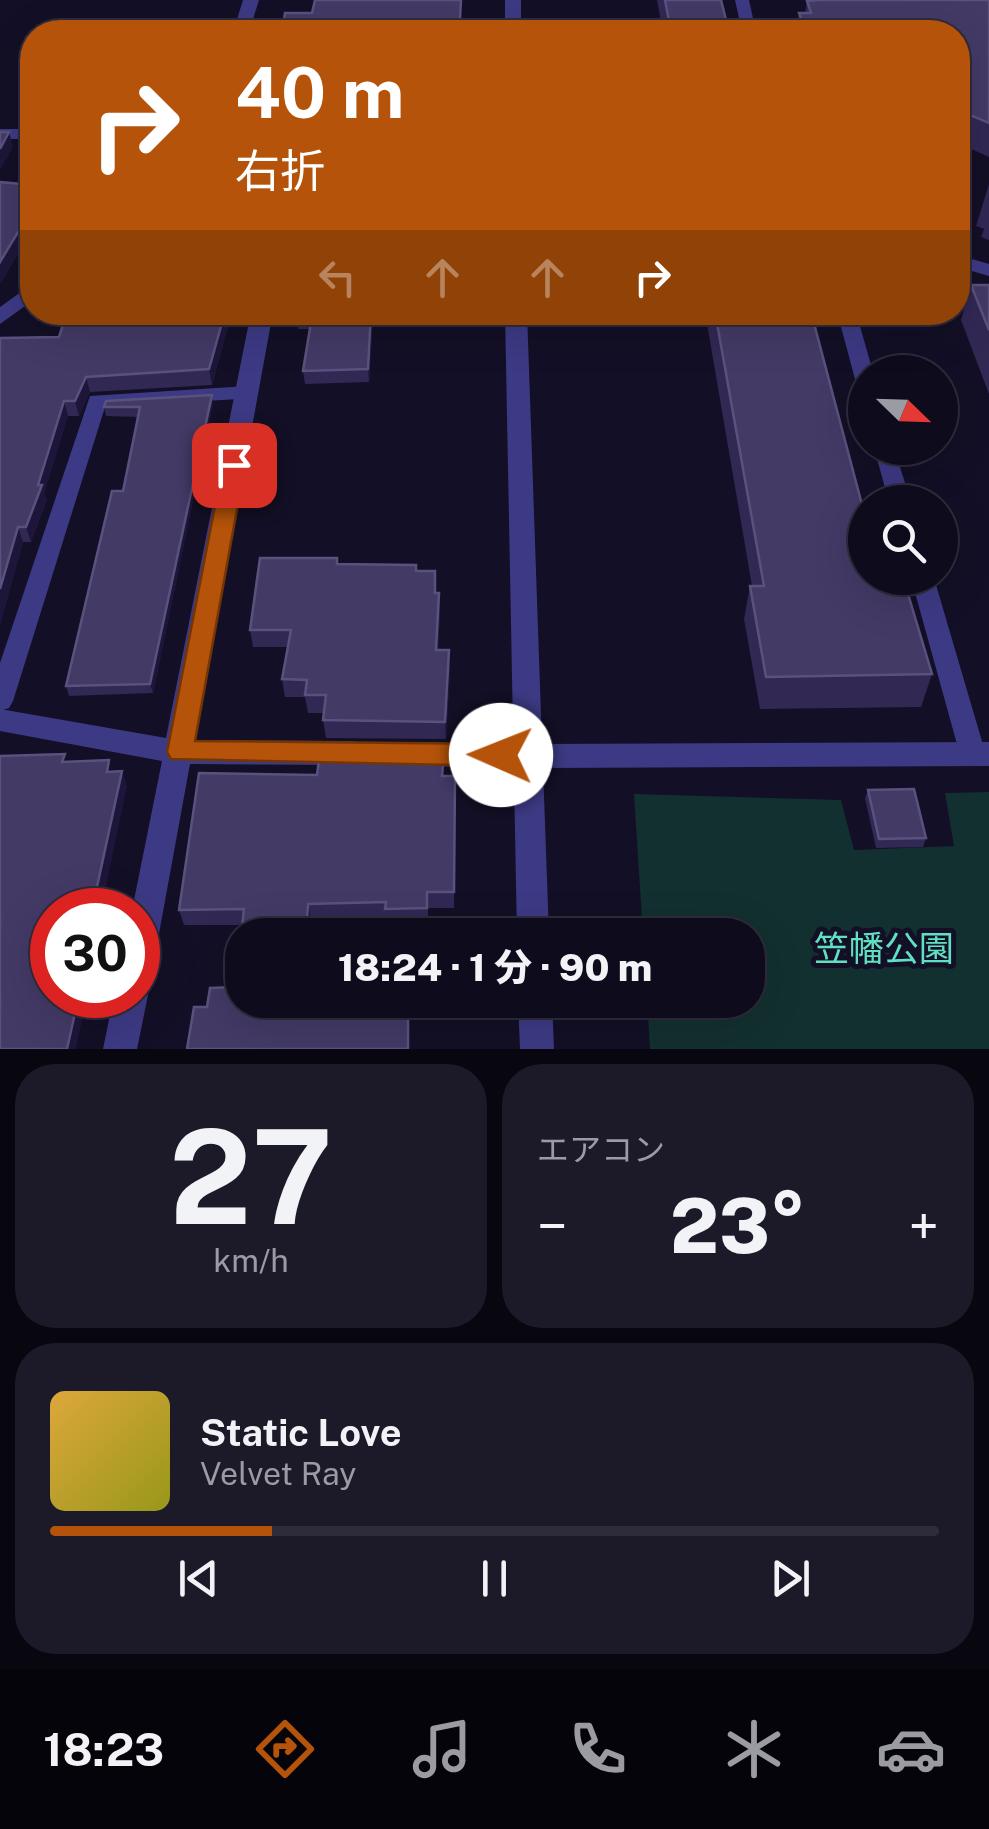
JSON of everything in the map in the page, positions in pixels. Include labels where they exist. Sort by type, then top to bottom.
[{"type":"street","points":[[153,888],[260,325]]},
{"type":"street","points":[[516,325],[533,918]]},
{"type":"street","points":[[0,720],[180,752],[981,755]]},
{"type":"street","points":[[120,1049],[126,1018]]},
{"type":"street","points":[[536,1018],[537,1049]]},
{"type":"lane","points":[[850,325],[858,355]]},
{"type":"lane","points":[[0,701],[96,400],[248,393]]},
{"type":"lane","points":[[928,595],[981,755]]},
{"type":"green space","name":"笠幡公園","points":[[989,792],[989,1049],[650,1049],[648,1018],[765,1018],[765,918],[642,918],[634,794],[841,800],[854,850],[954,846],[945,793]]},
{"type":"building","points":[[315,0],[461,0],[460,20],[284,20],[285,13],[312,13]]},
{"type":"building","points":[[665,0],[721,0],[726,20],[669,20]]},
{"type":"building","points":[[989,0],[989,123],[970,115],[970,20],[802,20],[799,13],[811,13],[807,1]]},
{"type":"building","points":[[0,132],[9,132],[0,149]]},
{"type":"building","points":[[0,182],[20,184],[20,232],[0,262]]},
{"type":"building","points":[[971,285],[989,285],[989,330]]},
{"type":"building","points":[[63,325],[221,325],[209,369],[86,377],[75,401],[64,401],[38,485],[42,485],[26,527],[18,527],[0,589],[0,338],[59,337]]},
{"type":"building","points":[[311,325],[370,325],[368,369],[303,371]]},
{"type":"building","points":[[717,325],[814,325],[848,452],[848,465],[852,465],[857,485],[848,485],[848,595],[908,595],[932,674],[766,677],[750,586],[764,586]]},
{"type":"building","points":[[212,395],[150,684],[66,686],[112,491],[123,491],[140,407],[104,407],[106,401]]},
{"type":"building","points":[[260,558],[337,558],[337,564],[416,565],[416,571],[435,571],[435,593],[439,593],[436,650],[449,650],[445,722],[323,720],[326,695],[305,695],[307,680],[282,679],[291,630],[250,630]]},
{"type":"building","points":[[320,753],[444,754],[442,776],[455,776],[454,892],[427,892],[427,908],[385,909],[386,902],[308,904],[307,918],[243,918],[244,909],[179,910],[199,773],[317,775]]},
{"type":"building","points":[[65,754],[62,762],[109,760],[107,772],[122,771],[97,888],[30,888],[30,1018],[74,1018],[67,1049],[0,1049],[0,756]]},
{"type":"building","points":[[914,789],[926,838],[879,839],[868,790]]},
{"type":"building","points":[[225,987],[225,1018],[408,1018],[408,1049],[187,1049],[194,1007],[207,1007],[210,988]]},
{"type":"route","points":[[234,465],[180,752],[501,755]]}]
